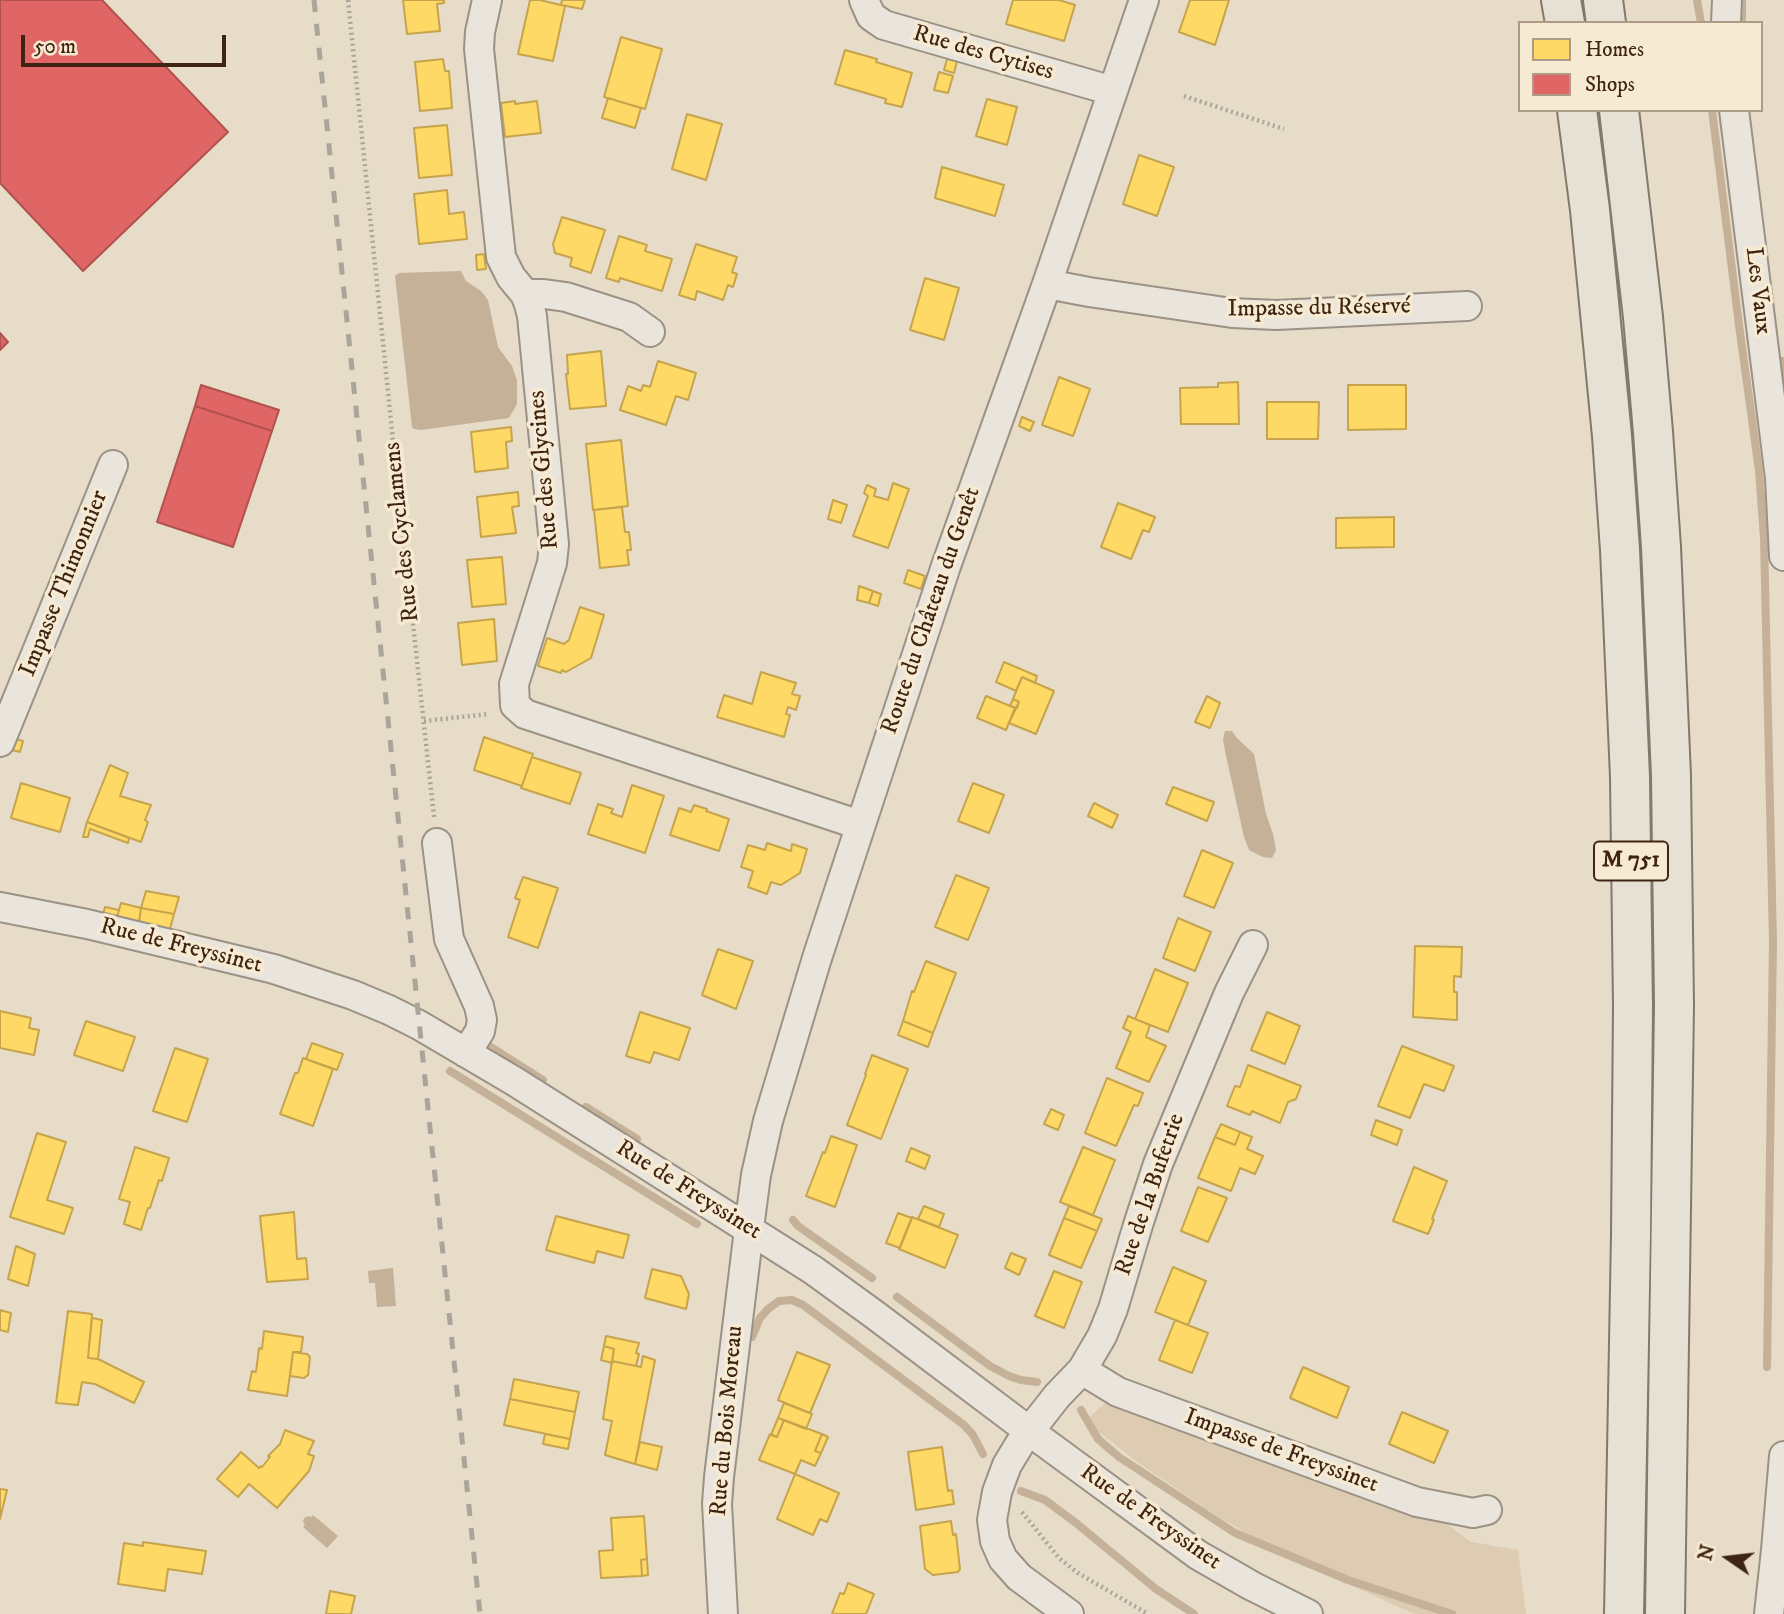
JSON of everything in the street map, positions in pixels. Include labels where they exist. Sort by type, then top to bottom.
[{"type":"highway","points":[[1561,0],[1564,21]]},
{"type":"highway","points":[[1603,0],[1606,21]]},
{"type":"highway","name":"M 751","points":[[1577,112],[1612,436],[1621,562],[1629,764],[1633,1019],[1624,1614]]},
{"type":"highway","name":"M 751","points":[[1619,112],[1642,305],[1653,432],[1662,560],[1671,776],[1674,1032],[1665,1614]]},
{"type":"street","name":"Rue des Glycines","points":[[488,0],[479,49],[501,257],[511,277],[525,294],[532,316],[554,544],[552,564],[514,684],[515,705]]},
{"type":"street","name":"Rue des Cytises","points":[[864,0],[871,16],[884,25],[1113,91]]},
{"type":"street","name":"Route du Château du Genêt","points":[[749,1230],[768,1122],[809,982],[946,566],[1047,284],[1144,0]]},
{"type":"street","points":[[1726,21],[1727,0]]},
{"type":"street","name":"Les Vaux","points":[[1734,112],[1780,478],[1784,556]]},
{"type":"street","name":"Impasse du Réservé","points":[[1047,284],[1232,313],[1276,315],[1467,306]]},
{"type":"street","points":[[525,294],[544,293],[566,297],[629,317],[650,332]]},
{"type":"street","name":"Impasse Thimonnier","points":[[0,742],[113,466]]},
{"type":"street","points":[[515,705],[525,714],[860,825]]},
{"type":"street","points":[[437,843],[449,939],[479,1006],[482,1020],[480,1031],[466,1053]]},
{"type":"street","name":"Rue de Freyssinet","points":[[0,907],[87,924],[274,969],[353,995],[419,1025],[524,1087],[813,1270],[1198,1555],[1308,1614]]},
{"type":"street","name":"Rue de la Bufetrie","points":[[1069,1614],[1019,1577],[1003,1559],[995,1541],[992,1520],[997,1492],[1007,1465],[1029,1432],[1057,1396],[1082,1370],[1102,1336],[1113,1309],[1158,1164],[1229,993],[1252,945]]},
{"type":"street","name":"Rue du Bois Moreau","points":[[723,1614],[717,1504],[749,1230]]},
{"type":"street","name":"Impasse de Freyssinet","points":[[1082,1370],[1118,1392],[1418,1502],[1473,1513],[1487,1510]]},
{"type":"street","points":[[1769,1614],[1780,1551],[1784,1456]]},
{"type":"path","name":"Rue des Cyclamens","points":[[348,0],[437,843]]},
{"type":"path","points":[[1184,96],[1284,129]]},
{"type":"path","points":[[424,721],[491,713],[515,705]]},
{"type":"path","points":[[997,1492],[1016,1506],[1059,1558],[1078,1573],[1148,1614]]},
{"type":"shaded area","points":[[461,271],[466,281],[481,291],[488,300],[498,347],[512,366],[517,380],[517,404],[509,418],[414,429],[395,276],[399,273]]},
{"type":"shaded area","points":[[1225,731],[1232,731],[1254,754],[1276,850],[1272,858],[1249,850],[1244,837],[1225,751]]},
{"type":"shaded area","points":[[393,1268],[396,1306],[377,1307],[375,1283],[369,1283],[368,1271]]},
{"type":"shaded area","points":[[1118,1392],[1417,1502],[1471,1542],[1518,1550],[1526,1614],[1414,1614],[1289,1557],[1220,1518],[1140,1464],[1085,1421]]},
{"type":"shaded area","points":[[313,1515],[338,1536],[327,1548],[303,1527],[304,1518]]},
{"type":"building: Homes","points":[[403,0],[444,0],[444,3],[437,4],[440,31],[407,34]]},
{"type":"building: Homes","points":[[530,0],[565,6],[553,61],[518,54]]},
{"type":"building: Homes","points":[[562,0],[585,0],[582,9],[561,5]]},
{"type":"building: Homes","points":[[1013,0],[1059,0],[1075,5],[1064,41],[1006,24]]},
{"type":"building: Homes","points":[[1190,0],[1229,0],[1215,45],[1179,32]]},
{"type":"building: Homes","points":[[621,37],[662,49],[645,109],[604,97]]},
{"type":"building: Homes","points":[[845,50],[912,73],[902,107],[885,103],[886,99],[835,84]]},
{"type":"building: Homes","points":[[443,59],[445,71],[449,71],[452,108],[420,111],[415,62]]},
{"type":"building: Homes","points":[[947,59],[957,61],[954,73],[944,70]]},
{"type":"building: Homes","points":[[939,72],[953,76],[948,93],[934,90]]},
{"type":"building: Homes","points":[[608,98],[641,108],[635,128],[602,118]]},
{"type":"building: Homes","points":[[987,99],[1017,107],[1007,145],[976,136]]},
{"type":"building: Homes","points":[[515,101],[515,104],[537,101],[541,133],[505,137],[501,103]]},
{"type":"building: Homes","points":[[687,114],[722,124],[706,180],[672,169]]},
{"type":"building: Homes","points":[[447,125],[452,175],[419,178],[414,128]]},
{"type":"building: Homes","points":[[1139,155],[1174,167],[1157,216],[1123,204]]},
{"type":"building: Homes","points":[[942,167],[1004,185],[995,216],[935,198]]},
{"type":"building: Homes","points":[[447,190],[449,214],[464,212],[467,239],[419,244],[414,194]]},
{"type":"building: Homes","points":[[562,217],[605,230],[591,273],[570,266],[572,258],[555,253],[553,244]]},
{"type":"building: Homes","points":[[619,236],[647,245],[645,251],[672,259],[662,291],[620,278],[619,282],[606,278]]},
{"type":"building: Homes","points":[[696,244],[737,257],[732,272],[737,274],[733,287],[728,285],[723,300],[697,291],[695,300],[679,295]]},
{"type":"building: Homes","points":[[484,254],[486,269],[477,270],[476,255]]},
{"type":"building: Homes","points":[[925,278],[959,288],[944,340],[910,330]]},
{"type":"building: Homes","points":[[601,351],[606,406],[570,409],[567,355]]},
{"type":"building: Homes","points":[[658,361],[696,373],[688,400],[676,396],[666,425],[620,410],[628,386],[641,391],[643,385],[650,387]]},
{"type":"building: Homes","points":[[1059,377],[1090,389],[1073,436],[1042,425]]},
{"type":"building: Homes","points":[[1238,382],[1239,424],[1181,424],[1180,388],[1218,387],[1218,383]]},
{"type":"building: Homes","points":[[1348,385],[1406,385],[1406,429],[1348,430]]},
{"type":"building: Homes","points":[[1267,402],[1319,402],[1318,439],[1267,439]]},
{"type":"building: Homes","points":[[1022,417],[1034,422],[1030,431],[1019,426]]},
{"type":"building: Homes","points":[[511,427],[512,441],[506,442],[508,468],[475,472],[471,432]]},
{"type":"building: Homes","points":[[621,440],[628,506],[593,510],[586,444]]},
{"type":"building: Homes","points":[[893,483],[909,489],[888,548],[853,536],[868,496],[864,493],[867,485],[876,489],[874,496],[888,500]]},
{"type":"building: Homes","points":[[518,492],[519,506],[512,507],[516,533],[481,537],[477,497]]},
{"type":"building: Homes","points":[[833,500],[847,505],[841,523],[828,519]]},
{"type":"building: Homes","points":[[1118,503],[1155,517],[1149,532],[1143,530],[1131,559],[1101,547]]},
{"type":"building: Homes","points":[[622,507],[625,532],[629,532],[629,565],[600,568],[594,510]]},
{"type":"building: Homes","points":[[1394,517],[1394,547],[1336,548],[1336,518]]},
{"type":"building: Homes","points":[[502,557],[506,604],[472,607],[467,560]]},
{"type":"building: Homes","points":[[908,570],[925,576],[921,589],[904,583]]},
{"type":"building: Homes","points":[[859,586],[873,591],[869,603],[857,600]]},
{"type":"building: Homes","points":[[873,591],[881,594],[878,606],[869,603]]},
{"type":"building: Homes","points":[[580,607],[604,615],[591,658],[566,672],[562,670],[561,673],[538,666],[547,638],[564,644],[569,640]]},
{"type":"building: Homes","points":[[494,619],[497,661],[462,665],[458,623]]},
{"type":"building: Homes","points":[[1004,662],[1037,676],[1035,683],[1022,677],[1016,691],[996,682]]},
{"type":"building: Homes","points":[[761,672],[796,683],[792,694],[800,696],[796,710],[788,707],[786,714],[790,715],[784,737],[717,717],[724,695],[752,704]]},
{"type":"building: Homes","points":[[1022,677],[1054,691],[1036,734],[1009,723],[1019,702],[1013,699]]},
{"type":"building: Homes","points":[[986,696],[1015,708],[1006,730],[977,718]]},
{"type":"building: Homes","points":[[1207,696],[1220,703],[1210,728],[1195,722]]},
{"type":"building: Homes","points":[[1013,699],[1019,702],[1017,708],[1010,706]]},
{"type":"building: Homes","points":[[484,737],[533,754],[522,786],[474,770]]},
{"type":"building: Homes","points":[[16,739],[23,741],[20,752],[12,750]]},
{"type":"building: Homes","points":[[532,757],[581,773],[570,804],[521,788]]},
{"type":"building: Homes","points":[[110,765],[128,773],[120,796],[151,805],[141,842],[87,822]]},
{"type":"building: Homes","points":[[21,783],[70,798],[60,832],[11,818]]},
{"type":"building: Homes","points":[[973,783],[1004,795],[989,833],[958,821]]},
{"type":"building: Homes","points":[[632,785],[664,796],[645,853],[588,834],[598,804],[613,809],[611,813],[622,817]]},
{"type":"building: Homes","points":[[1173,787],[1214,802],[1207,821],[1166,804]]},
{"type":"building: Homes","points":[[1094,803],[1118,815],[1112,828],[1088,816]]},
{"type":"building: Homes","points":[[694,805],[729,819],[719,851],[670,835],[679,808],[691,812]]},
{"type":"building: Homes","points":[[87,822],[129,838],[128,843],[90,829],[88,837],[83,837]]},
{"type":"building: Homes","points":[[767,843],[791,851],[792,844],[807,849],[800,873],[781,885],[771,882],[767,894],[748,887],[753,871],[741,867],[748,845],[765,850]]},
{"type":"building: Homes","points":[[1202,850],[1233,863],[1214,908],[1184,896]]},
{"type":"building: Homes","points":[[956,875],[989,888],[968,940],[935,927]]},
{"type":"building: Homes","points":[[523,877],[558,888],[538,948],[508,937],[520,900],[515,898]]},
{"type":"building: Homes","points":[[146,891],[179,897],[174,914],[141,908]]},
{"type":"building: Homes","points":[[121,903],[141,908],[139,922],[117,917]]},
{"type":"building: Homes","points":[[105,907],[119,910],[117,917],[103,915]]},
{"type":"building: Homes","points":[[141,908],[174,914],[170,929],[139,922]]},
{"type":"building: Homes","points":[[1178,918],[1211,932],[1195,971],[1163,958]]},
{"type":"building: Homes","points":[[1415,946],[1462,947],[1461,977],[1454,976],[1457,1020],[1413,1017]]},
{"type":"building: Homes","points":[[718,949],[753,961],[736,1009],[702,995]]},
{"type":"building: Homes","points":[[926,961],[956,973],[933,1033],[903,1021],[912,991],[914,992]]},
{"type":"building: Homes","points":[[1155,969],[1188,983],[1168,1032],[1135,1019]]},
{"type":"building: Homes","points":[[0,1011],[31,1018],[29,1028],[39,1030],[34,1055],[0,1048]]},
{"type":"building: Homes","points":[[640,1012],[690,1028],[679,1060],[654,1052],[650,1063],[626,1056]]},
{"type":"building: Homes","points":[[1267,1012],[1300,1026],[1285,1064],[1251,1050]]},
{"type":"building: Homes","points":[[1128,1016],[1150,1025],[1146,1037],[1166,1046],[1149,1082],[1116,1068],[1131,1032],[1123,1028]]},
{"type":"building: Homes","points":[[86,1021],[135,1037],[123,1071],[74,1055]]},
{"type":"building: Homes","points":[[903,1021],[933,1033],[928,1047],[898,1035]]},
{"type":"building: Homes","points":[[312,1043],[343,1054],[337,1070],[306,1059]]},
{"type":"building: Homes","points":[[1402,1046],[1454,1066],[1444,1091],[1424,1084],[1410,1118],[1378,1106]]},
{"type":"building: Homes","points":[[175,1048],[208,1059],[187,1122],[153,1111]]},
{"type":"building: Homes","points":[[872,1055],[908,1069],[881,1139],[847,1125]]},
{"type":"building: Homes","points":[[303,1058],[333,1069],[313,1126],[280,1114]]},
{"type":"building: Homes","points":[[1248,1065],[1301,1086],[1296,1099],[1288,1102],[1280,1123],[1252,1111],[1250,1115],[1227,1106],[1235,1086],[1240,1087]]},
{"type":"building: Homes","points":[[1107,1078],[1143,1093],[1138,1106],[1134,1105],[1116,1146],[1085,1133]]},
{"type":"building: Homes","points":[[1051,1109],[1064,1115],[1058,1130],[1044,1124]]},
{"type":"building: Homes","points":[[1376,1120],[1402,1130],[1397,1145],[1371,1135]]},
{"type":"building: Homes","points":[[1221,1124],[1240,1132],[1235,1145],[1215,1137]]},
{"type":"building: Homes","points":[[1240,1132],[1252,1137],[1247,1149],[1263,1156],[1255,1174],[1240,1168],[1231,1191],[1198,1178],[1215,1137],[1235,1145]]},
{"type":"building: Homes","points":[[37,1133],[66,1142],[47,1200],[73,1208],[64,1234],[10,1217]]},
{"type":"building: Homes","points":[[831,1136],[857,1145],[835,1207],[806,1196]]},
{"type":"building: Homes","points":[[135,1147],[169,1158],[141,1230],[124,1224],[130,1202],[119,1199]]},
{"type":"building: Homes","points":[[1083,1147],[1115,1160],[1093,1215],[1060,1202]]},
{"type":"building: Homes","points":[[911,1148],[930,1156],[925,1169],[906,1161]]},
{"type":"building: Homes","points":[[1414,1167],[1447,1181],[1428,1234],[1393,1221]]},
{"type":"building: Homes","points":[[1198,1187],[1227,1198],[1208,1242],[1181,1231]]},
{"type":"building: Homes","points":[[924,1206],[944,1214],[939,1227],[918,1219]]},
{"type":"building: Homes","points":[[1069,1206],[1102,1219],[1097,1231],[1064,1218]]},
{"type":"building: Homes","points":[[294,1212],[297,1259],[306,1258],[308,1279],[267,1282],[260,1216]]},
{"type":"building: Homes","points":[[898,1213],[912,1218],[900,1248],[886,1243]]},
{"type":"building: Homes","points":[[556,1216],[629,1235],[623,1258],[597,1251],[594,1263],[546,1250]]},
{"type":"building: Homes","points":[[912,1217],[958,1235],[945,1268],[899,1249]]},
{"type":"building: Homes","points":[[1064,1218],[1097,1231],[1081,1268],[1049,1255]]},
{"type":"building: Homes","points":[[16,1246],[35,1254],[28,1286],[8,1279]]},
{"type":"building: Homes","points":[[1011,1253],[1026,1259],[1019,1275],[1005,1268]]},
{"type":"building: Homes","points":[[1173,1267],[1206,1281],[1188,1325],[1155,1312]]},
{"type":"building: Homes","points":[[652,1269],[681,1276],[689,1294],[686,1309],[645,1298]]},
{"type":"building: Homes","points":[[1054,1271],[1082,1282],[1064,1328],[1035,1316]]},
{"type":"building: Homes","points":[[0,1310],[11,1313],[8,1332],[0,1330]]},
{"type":"building: Homes","points":[[68,1311],[92,1314],[88,1358],[98,1359],[144,1382],[134,1403],[95,1384],[82,1382],[78,1405],[56,1403]]},
{"type":"building: Homes","points":[[92,1318],[102,1320],[98,1359],[88,1358]]},
{"type":"building: Homes","points":[[1175,1320],[1208,1333],[1192,1373],[1159,1360]]},
{"type":"building: Homes","points":[[264,1331],[303,1337],[301,1352],[293,1352],[287,1396],[248,1390],[252,1371],[256,1372]]},
{"type":"building: Homes","points":[[606,1336],[639,1343],[636,1366],[612,1361],[614,1349],[604,1346]]},
{"type":"building: Homes","points":[[604,1346],[614,1349],[612,1363],[601,1360]]},
{"type":"building: Homes","points":[[293,1352],[310,1357],[308,1375],[304,1378],[290,1376]]},
{"type":"building: Homes","points":[[797,1352],[830,1365],[810,1413],[778,1400]]},
{"type":"building: Homes","points":[[643,1356],[655,1360],[635,1464],[605,1455],[612,1421],[603,1419],[612,1361],[641,1367]]},
{"type":"building: Homes","points":[[1303,1367],[1349,1387],[1337,1418],[1290,1398]]},
{"type":"building: Homes","points":[[514,1379],[579,1392],[575,1412],[510,1399]]},
{"type":"building: Homes","points":[[510,1399],[575,1412],[570,1439],[504,1425]]},
{"type":"building: Homes","points":[[784,1403],[812,1414],[806,1429],[778,1418]]},
{"type":"building: Homes","points":[[1402,1412],[1448,1431],[1434,1463],[1389,1444]]},
{"type":"building: Homes","points":[[778,1418],[784,1420],[777,1437],[771,1435]]},
{"type":"building: Homes","points":[[784,1420],[822,1434],[815,1451],[821,1453],[815,1466],[801,1460],[795,1474],[759,1460],[770,1434],[777,1437]]},
{"type":"building: Homes","points":[[285,1430],[314,1441],[308,1454],[314,1456],[309,1471],[277,1508],[249,1484],[238,1497],[217,1479],[241,1452],[259,1468],[262,1467],[280,1444]]},
{"type":"building: Homes","points":[[545,1434],[570,1439],[568,1449],[543,1444]]},
{"type":"building: Homes","points":[[822,1434],[828,1437],[821,1453],[815,1451]]},
{"type":"building: Homes","points":[[640,1442],[662,1447],[657,1470],[635,1464]]},
{"type":"building: Homes","points":[[942,1447],[948,1491],[952,1490],[954,1504],[916,1510],[908,1452]]},
{"type":"building: Homes","points":[[795,1474],[839,1493],[827,1522],[820,1519],[813,1535],[777,1519]]},
{"type":"building: Homes","points":[[0,1489],[7,1490],[0,1519]]},
{"type":"building: Homes","points":[[644,1516],[647,1559],[641,1560],[642,1576],[601,1578],[599,1551],[613,1550],[611,1518]]},
{"type":"building: Homes","points":[[951,1521],[953,1535],[956,1534],[960,1569],[958,1572],[933,1575],[925,1569],[920,1526]]},
{"type":"building: Homes","points":[[143,1542],[206,1551],[202,1574],[168,1569],[165,1591],[118,1584],[124,1543],[143,1546]]},
{"type":"building: Homes","points":[[647,1559],[648,1575],[642,1576],[641,1560]]},
{"type":"building: Homes","points":[[848,1583],[874,1594],[866,1614],[832,1614],[840,1593],[844,1594]]},
{"type":"building: Homes","points":[[330,1591],[355,1596],[351,1614],[326,1614]]},
{"type":"building: Shops","points":[[0,0],[102,0],[228,132],[83,271],[0,183]]},
{"type":"building: Shops","points":[[0,333],[8,342],[0,350]]},
{"type":"building: Shops","points":[[201,385],[279,410],[272,431],[195,406]]},
{"type":"building: Shops","points":[[195,406],[272,431],[233,547],[157,522]]},
{"type":"waterway","points":[[1697,0],[1701,21]]},
{"type":"waterway","points":[[1742,0],[1742,21]]},
{"type":"waterway","points":[[1712,112],[1759,471],[1764,538],[1773,941],[1767,1367]]},
{"type":"waterway","points":[[1782,361],[1784,377]]},
{"type":"waterway","points":[[488,1045],[543,1080]]},
{"type":"waterway","points":[[450,1071],[697,1224]]},
{"type":"waterway","points":[[586,1107],[637,1139]]},
{"type":"waterway","points":[[793,1220],[872,1278]]},
{"type":"waterway","points":[[897,1297],[990,1366],[1009,1376],[1037,1382]]},
{"type":"waterway","points":[[752,1337],[760,1318],[779,1301],[792,1300],[803,1305],[964,1425],[983,1454]]},
{"type":"waterway","points":[[1081,1410],[1098,1439],[1119,1457],[1235,1533],[1348,1580],[1452,1614]]},
{"type":"waterway","points":[[1021,1491],[1045,1500],[1156,1589],[1194,1614]]},
{"type":"railway","points":[[314,0],[480,1614]]}]
